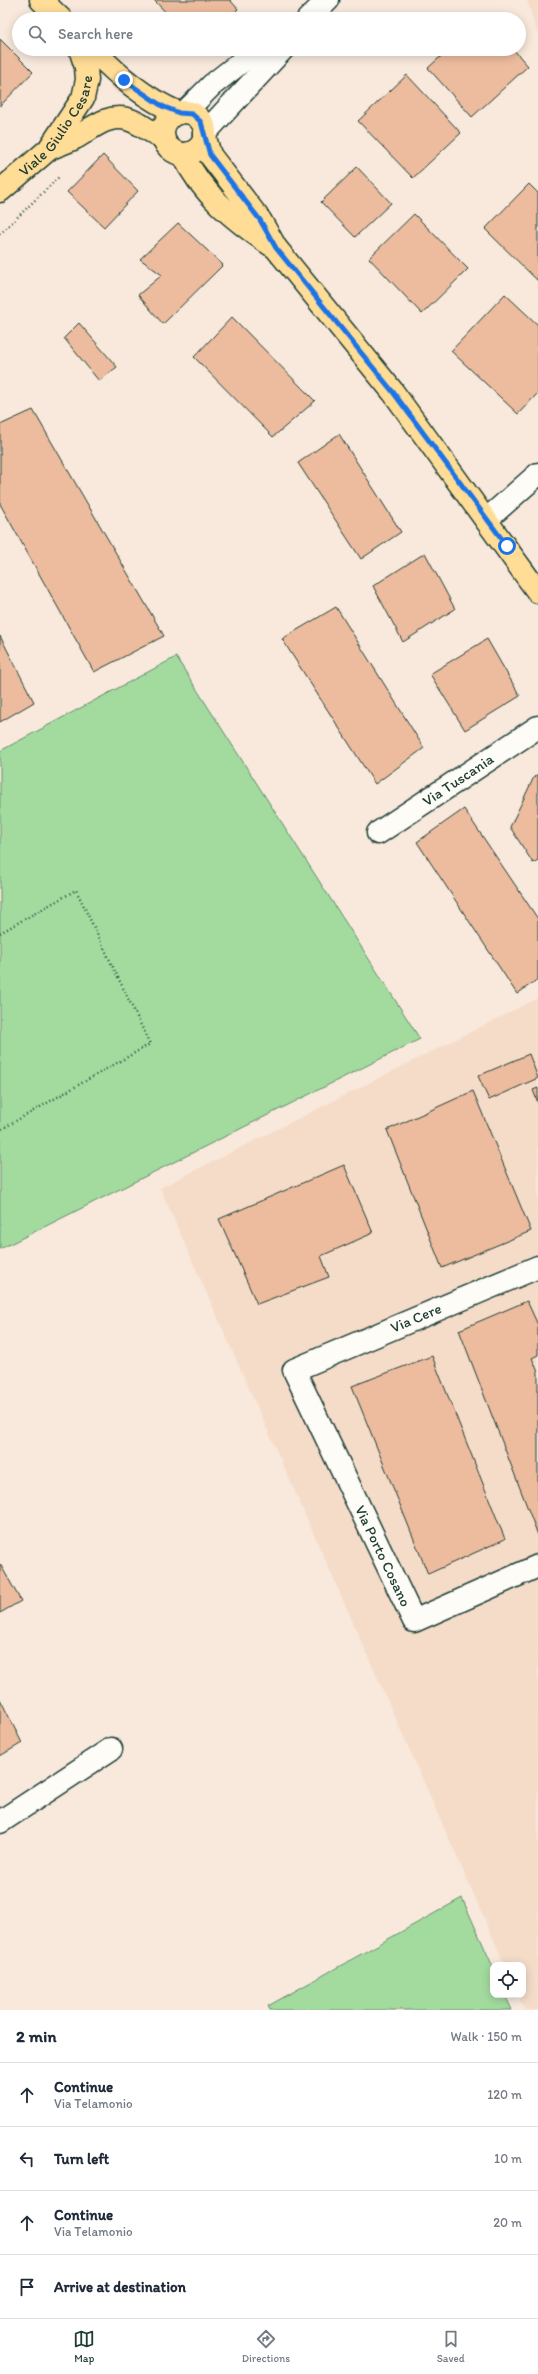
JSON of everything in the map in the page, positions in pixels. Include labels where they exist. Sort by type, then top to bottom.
[{"type":"main road","points":[[41,0],[54,12]]},
{"type":"main road","name":"Viale Giulio Cesare","points":[[0,190],[49,149],[83,98],[87,80],[86,67],[82,56]]},
{"type":"main road","points":[[99,56],[124,80],[142,94],[182,112],[192,114],[201,122],[210,155],[260,220],[276,248],[393,392],[538,592]]},
{"type":"main road","points":[[182,112],[168,119],[164,124],[163,137],[168,147],[183,154],[189,153],[200,146],[204,134]]},
{"type":"main road","points":[[49,149],[76,137],[101,122],[116,118],[128,119],[151,133],[163,137]]},
{"type":"main road","points":[[183,154],[190,169],[206,191],[238,222],[276,248]]},
{"type":"street","points":[[315,12],[328,0]]},
{"type":"street","points":[[182,112],[212,85],[249,56]]},
{"type":"street","points":[[204,134],[276,56]]},
{"type":"street","points":[[486,520],[538,474]]},
{"type":"street","name":"Via Tuscania","points":[[378,833],[538,727]]},
{"type":"street","name":"Via Cere","points":[[294,1370],[538,1267]]},
{"type":"street","name":"Via Porto Cosano","points":[[294,1370],[414,1621],[538,1566]]},
{"type":"street","points":[[0,1822],[111,1749]]},
{"type":"path","points":[[0,234],[62,175]]},
{"type":"path","points":[[0,933],[76,890],[150,1044],[0,1130]]},
{"type":"shaded area","points":[[527,0],[538,0],[538,37]]},
{"type":"shaded area","points":[[538,998],[538,2010],[525,2010],[519,1998],[526,1998],[526,1962],[504,1962],[160,1188]]},
{"type":"green space","points":[[176,657],[420,1039],[0,1249],[0,751]]},
{"type":"green space","points":[[462,1898],[491,1962],[490,1998],[506,1998],[512,2010],[270,2010],[268,2006]]},
{"type":"building","points":[[154,0],[230,0],[238,9],[235,12],[165,12]]},
{"type":"building","points":[[0,39],[12,51],[12,56],[17,56],[33,72],[0,106]]},
{"type":"building","points":[[441,56],[519,56],[528,66],[472,117],[428,68]]},
{"type":"building","points":[[407,75],[461,133],[413,178],[358,121]]},
{"type":"building","points":[[103,155],[138,191],[104,227],[67,192]]},
{"type":"building","points":[[357,167],[391,203],[355,237],[321,202]]},
{"type":"building","points":[[529,184],[538,193],[538,281],[485,229]]},
{"type":"building","points":[[414,214],[468,269],[422,314],[369,258]]},
{"type":"building","points":[[178,223],[223,265],[163,324],[138,295],[162,275],[140,259]]},
{"type":"building","points":[[505,294],[538,325],[538,393],[518,414],[451,351]]},
{"type":"building","points":[[232,317],[315,401],[273,437],[194,357]]},
{"type":"building","points":[[79,323],[117,367],[99,381],[64,338]]},
{"type":"building","points":[[33,410],[164,636],[94,672],[0,504],[0,425]]},
{"type":"building","points":[[339,434],[401,532],[361,559],[298,463]]},
{"type":"building","points":[[425,553],[455,609],[403,642],[373,586]]},
{"type":"building","points":[[336,607],[424,748],[375,784],[282,639]]},
{"type":"building","points":[[0,636],[34,702],[0,722]]},
{"type":"building","points":[[487,639],[520,696],[465,730],[430,674]]},
{"type":"building","points":[[538,774],[538,860],[533,863],[510,827],[534,777]]},
{"type":"building","points":[[464,809],[538,919],[538,979],[517,994],[417,842]]},
{"type":"building","points":[[529,1054],[538,1078],[489,1100],[478,1076]]},
{"type":"building","points":[[538,1088],[538,1103],[533,1090]]},
{"type":"building","points":[[473,1091],[531,1231],[442,1268],[387,1130]]},
{"type":"building","points":[[344,1165],[373,1233],[321,1256],[329,1277],[257,1304],[219,1219]]},
{"type":"building","points":[[527,1301],[538,1325],[538,1355],[532,1358],[538,1372],[538,1535],[459,1330]]},
{"type":"building","points":[[432,1356],[505,1539],[428,1574],[352,1386]]},
{"type":"building","points":[[0,1564],[21,1601],[0,1613]]},
{"type":"building","points":[[0,1699],[22,1743],[0,1756]]},
{"type":"route","points":[[124,80],[142,94],[162,106],[179,113],[185,112],[197,117],[204,127],[207,148],[210,155],[260,220],[276,248],[393,392],[486,520],[507,546]]}]
